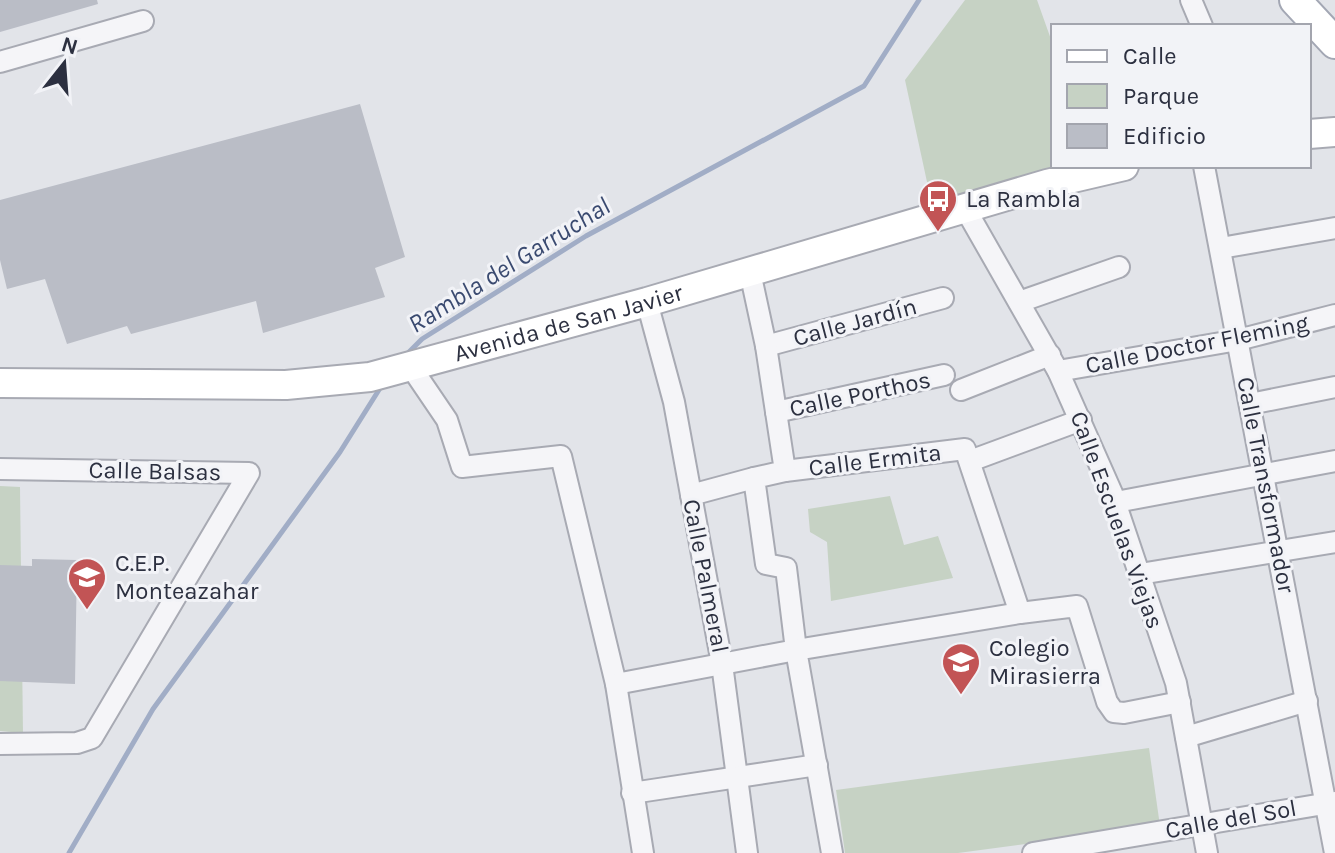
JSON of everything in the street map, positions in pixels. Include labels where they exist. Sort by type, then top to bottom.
[{"type":"main road","points":[[1294,0],[1300,24]]},
{"type":"main road","points":[[1294,0],[1335,43]]},
{"type":"main road","points":[[1311,134],[1335,132]]},
{"type":"main road","name":"Avenida de San Javier","points":[[0,383],[286,385],[350,380],[411,367],[647,302],[1047,184],[1115,168]]},
{"type":"street","points":[[1191,0],[1201,24]]},
{"type":"street","points":[[0,62],[143,21]]},
{"type":"street","name":"Calle Transformador","points":[[1204,168],[1307,701],[1330,802],[1335,853]]},
{"type":"street","name":"Calle Escuelas Viejas","points":[[966,210],[1054,363],[1116,502],[1180,702],[1207,853]]},
{"type":"street","points":[[1221,248],[1335,228]]},
{"type":"street","points":[[1019,302],[1119,267]]},
{"type":"street","points":[[750,272],[766,346],[785,471]]},
{"type":"street","name":"Calle Jardín","points":[[766,346],[943,298]]},
{"type":"street","name":"Calle Palmeral","points":[[647,302],[674,402],[722,664],[747,853]]},
{"type":"street","name":"Calle Doctor Fleming","points":[[961,390],[1054,363],[1238,340],[1335,315]]},
{"type":"street","points":[[411,367],[447,420],[462,467],[561,456],[616,684],[643,853]]},
{"type":"street","name":"Calle Porthos","points":[[776,412],[944,375]]},
{"type":"street","points":[[1250,404],[1335,387]]},
{"type":"street","name":"Calle Ermita","points":[[691,495],[785,471],[968,455],[1081,420]]},
{"type":"street","points":[[968,455],[1020,613]]},
{"type":"street","points":[[1116,502],[1335,461]]},
{"type":"street","name":"Calle Balsas","points":[[0,469],[249,473],[96,732],[85,742],[0,744]]},
{"type":"street","points":[[754,478],[766,564],[786,568],[796,650],[832,853]]},
{"type":"street","points":[[1140,574],[1335,542]]},
{"type":"street","points":[[616,684],[796,650],[1077,606],[1107,702],[1114,712],[1124,713],[1180,702]]},
{"type":"street","points":[[1186,737],[1307,701]]},
{"type":"street","points":[[632,793],[817,765]]},
{"type":"street","name":"Calle del Sol","points":[[1033,853],[1330,802]]},
{"type":"green space","points":[[965,0],[1037,0],[1051,39],[1051,168],[1117,168],[935,219],[905,80]]},
{"type":"green space","points":[[0,486],[20,487],[23,733],[0,731]]},
{"type":"green space","points":[[890,496],[904,545],[938,536],[953,578],[831,601],[827,542],[810,532],[808,509]]},
{"type":"green space","points":[[1149,748],[1160,826],[958,853],[845,853],[836,790]]},
{"type":"building","points":[[0,0],[97,0],[98,4],[0,32]]},
{"type":"building","points":[[360,104],[405,257],[375,268],[385,297],[263,333],[256,301],[131,334],[127,326],[67,344],[45,279],[7,289],[0,260],[0,200]]},
{"type":"building","points":[[32,559],[77,560],[75,684],[0,681],[0,565],[32,566]]},
{"type":"waterway","name":"Rambla del Garruchal","points":[[406,355],[422,339],[586,236],[864,86],[919,0]]},
{"type":"waterway","name":"Rambla del Garruchal","points":[[69,853],[153,709],[340,452],[382,385]]},
{"type":"place","name":"La Rambla","points":[[938,233]]},
{"type":"place","name":"C.E.P. Monteazahar","points":[[87,611]]},
{"type":"place","name":"Colegio Mirasierra","points":[[961,696]]}]
